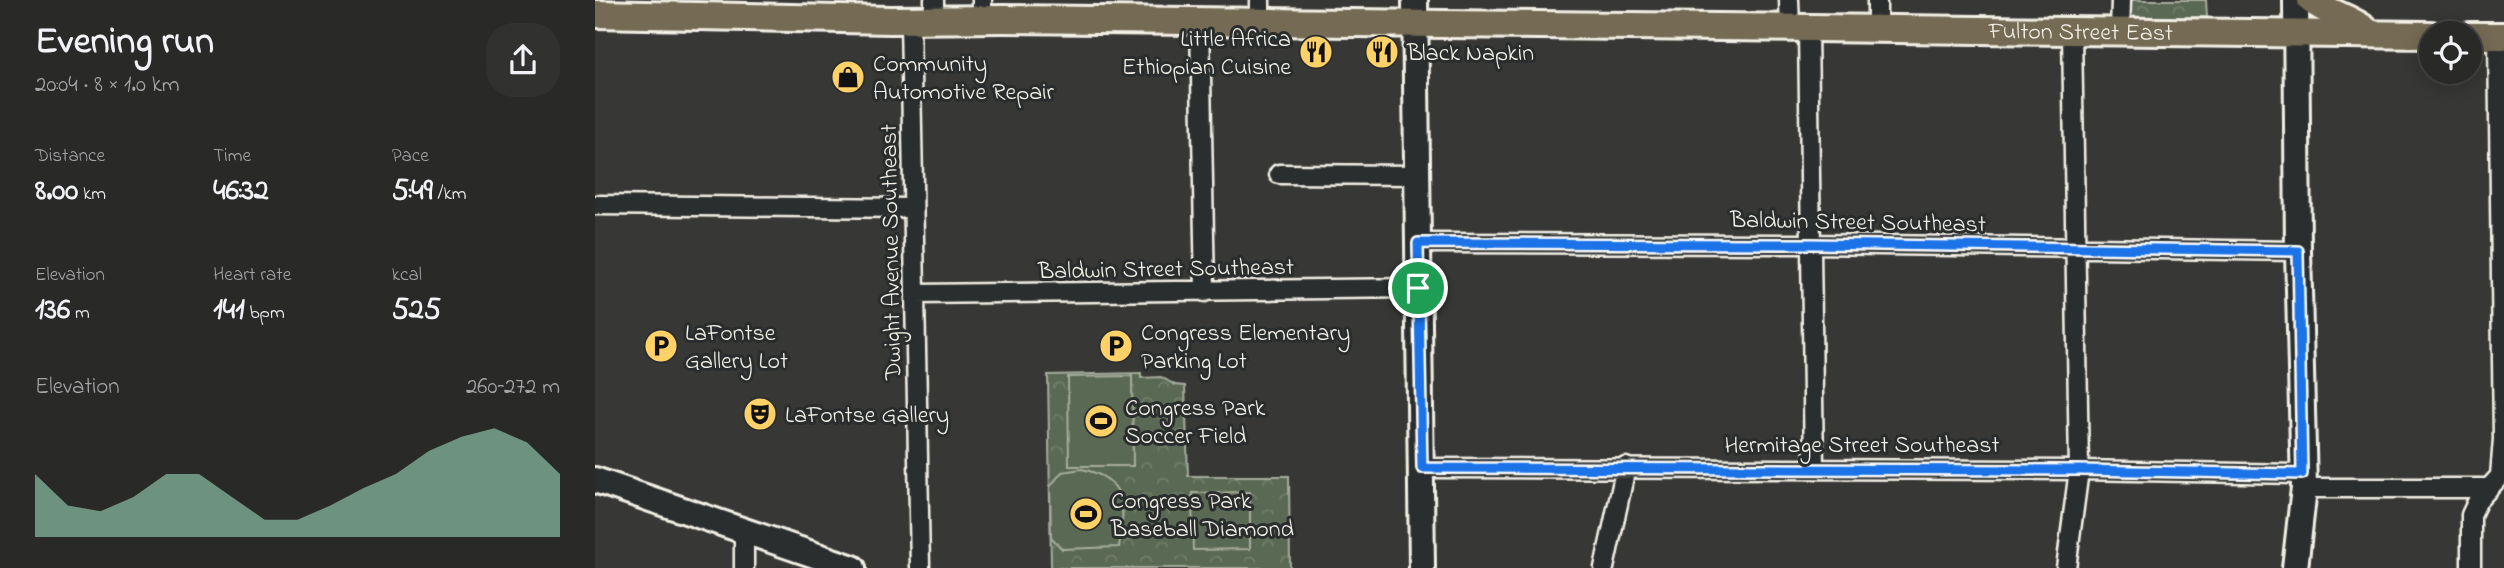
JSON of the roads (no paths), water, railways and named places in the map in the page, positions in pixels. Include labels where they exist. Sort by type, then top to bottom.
[{"type":"main road","points":[[2295,568],[2303,481],[2296,0]]},
{"type":"main road","points":[[2311,0],[2324,10],[2356,22],[2371,34]]},
{"type":"main road","name":"Fulton Street East","points":[[595,14],[926,13],[982,9],[1067,10],[1200,21],[1260,11],[1415,12],[1799,28],[2419,35]]},
{"type":"main road","points":[[1415,12],[1422,568]]},
{"type":"main road","points":[[2482,36],[2501,36]]},
{"type":"main road","points":[[595,480],[853,568]]},
{"type":"street","points":[[1789,0],[1799,28],[1810,244],[1814,470]]},
{"type":"street","points":[[1877,0],[1877,27]]},
{"type":"street","points":[[2120,32],[2121,0]]},
{"type":"street","name":"Dwight Avenue Southeast","points":[[920,568],[913,208],[926,13]]},
{"type":"street","points":[[1200,21],[1205,292]]},
{"type":"street","points":[[2067,568],[2079,470],[2072,31]]},
{"type":"street","points":[[2471,568],[2471,515],[2487,488],[2500,476],[2503,439],[2501,36]]},
{"type":"street","points":[[1279,174],[1418,176]]},
{"type":"street","points":[[595,205],[913,208]]},
{"type":"street","name":"Baldwin Street Southeast","points":[[1418,243],[1810,244],[2298,251]]},
{"type":"street","name":"Baldwin Street Southeast","points":[[915,294],[1418,288]]},
{"type":"street","points":[[1604,568],[1626,467]]},
{"type":"street","name":"Hermitage Street Southeast","points":[[1422,468],[2079,470],[2487,488]]},
{"type":"street","points":[[744,531],[744,568]]},
{"type":"place","name":"Little Africa Ethiopian Cuisine","points":[[1316,52]]},
{"type":"place","name":"Black Napkin","points":[[1382,52]]},
{"type":"place","name":"Community Automotive Repair","points":[[848,77]]},
{"type":"place","name":"LaFontse Gallery Lot","points":[[661,346]]},
{"type":"place","name":"Congress Elementary Parking Lot","points":[[1116,346]]},
{"type":"place","name":"LaFontse Gallery","points":[[760,414]]},
{"type":"place","name":"Congress Park Soccer Field","points":[[1101,421]]},
{"type":"place","name":"Congress Park Baseball Diamond","points":[[1086,514]]}]
